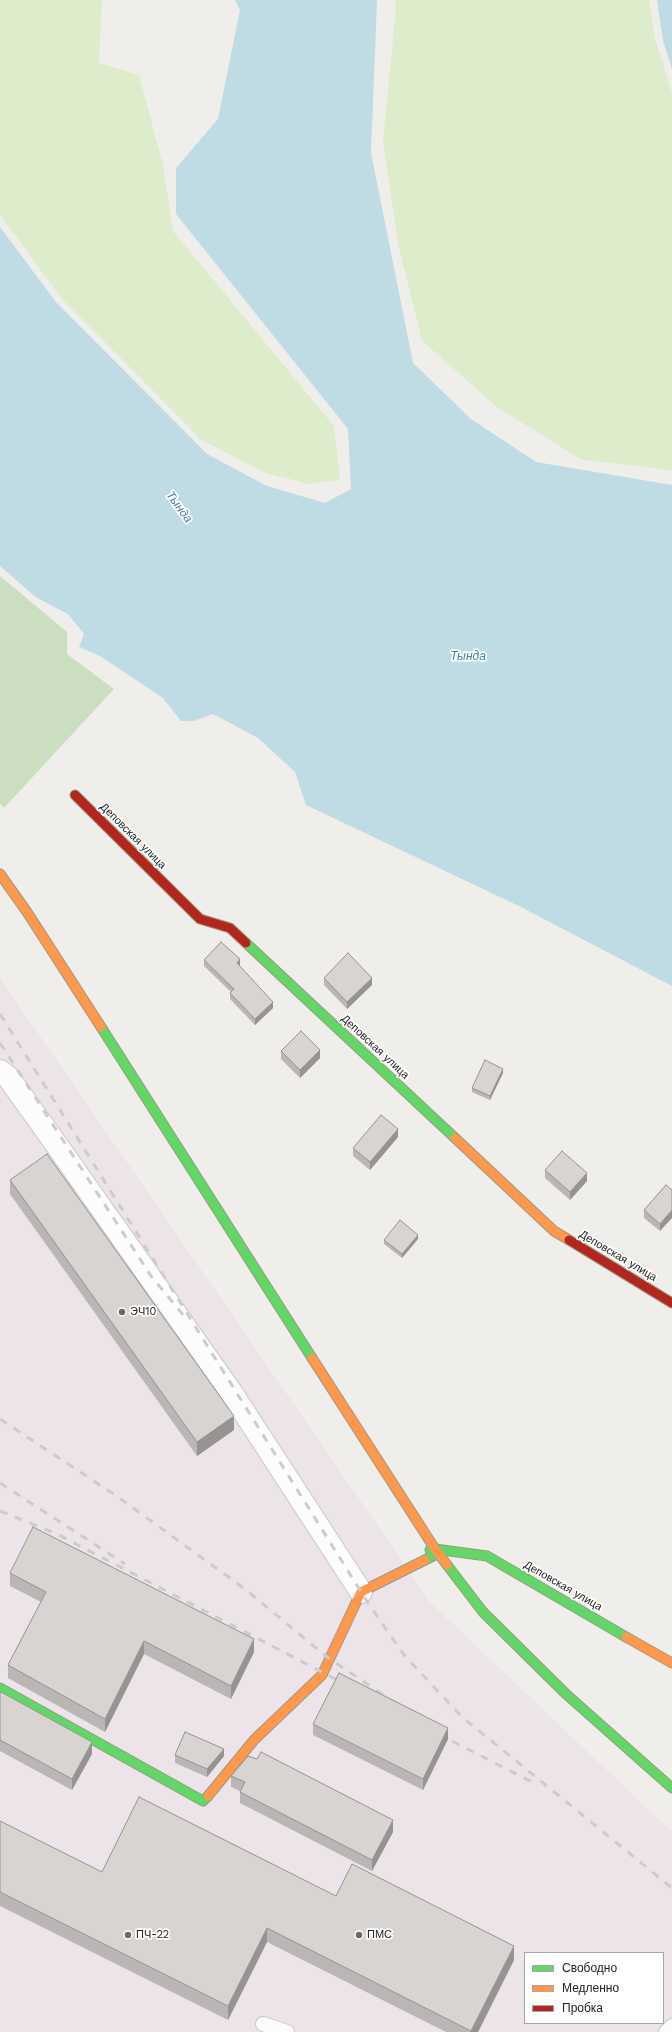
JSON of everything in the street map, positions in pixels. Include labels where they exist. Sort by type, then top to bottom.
[{"type":"street","name":"Деповская улица","points":[[75,795],[200,919],[230,928],[554,1231],[672,1302]]},
{"type":"street","points":[[0,874],[27,912],[436,1548],[483,1612],[566,1694],[672,1788]]},
{"type":"street","points":[[0,1071],[8,1078],[52,1138],[232,1392],[361,1592]]},
{"type":"street","name":"Деповская улица","points":[[436,1548],[487,1556],[672,1663]]},
{"type":"street","points":[[0,1688],[203,1801],[254,1740],[322,1675],[361,1592],[434,1555],[430,1550],[436,1548]]},
{"type":"lane","points":[[263,2024],[287,2032]]},
{"type":"lane","points":[[666,2032],[672,2026]]},
{"type":"shaded area","points":[[0,978],[431,1603],[672,1832],[672,2032],[0,2032]]},
{"type":"green space","points":[[0,0],[102,0],[99,63],[139,75],[163,165],[173,231],[334,426],[340,480],[309,484],[266,473],[202,440],[62,299],[0,215]]},
{"type":"green space","points":[[395,0],[649,0],[655,38],[672,93],[672,471],[582,460],[497,407],[422,341],[398,244],[383,141],[396,7]]},
{"type":"green space","points":[[0,576],[67,632],[67,654],[114,689],[4,808],[0,803]]},
{"type":"water","name":"Тында","points":[[235,0],[377,0],[371,153],[413,363],[471,419],[536,462],[672,485],[672,986],[521,907],[306,805],[295,772],[258,738],[213,714],[194,721],[181,721],[163,698],[100,656],[79,647],[84,634],[68,614],[37,598],[0,566],[0,227],[56,302],[207,454],[267,486],[325,503],[351,489],[348,429],[176,214],[176,168],[218,119],[240,10]]},
{"type":"water","points":[[657,0],[672,0],[672,69],[663,41]]},
{"type":"building","points":[[221,942],[240,959],[237,963],[273,1002],[255,1019],[230,993],[234,989],[204,960]]},
{"type":"building","points":[[348,953],[372,978],[347,1002],[324,978]]},
{"type":"building","points":[[301,1031],[320,1050],[300,1070],[281,1051]]},
{"type":"building","points":[[485,1060],[503,1069],[490,1096],[472,1088]]},
{"type":"building","points":[[381,1115],[398,1129],[370,1162],[353,1148]]},
{"type":"building","points":[[562,1151],[587,1173],[570,1192],[545,1170]]},
{"type":"building","name":"ЭЧ10","points":[[47,1154],[234,1416],[197,1442],[10,1180]]},
{"type":"building","points":[[666,1185],[672,1190],[672,1210],[660,1224],[644,1210]]},
{"type":"building","points":[[400,1220],[418,1235],[402,1254],[384,1240]]},
{"type":"building","points":[[33,1527],[254,1639],[231,1686],[144,1641],[105,1719],[8,1665],[46,1592],[10,1573]]},
{"type":"building","points":[[339,1673],[448,1728],[423,1779],[313,1724]]},
{"type":"building","points":[[1,1692],[92,1742],[72,1779],[0,1740]]},
{"type":"building","points":[[185,1732],[224,1749],[207,1769],[175,1755]]},
{"type":"building","points":[[261,1752],[393,1820],[372,1860],[240,1792],[245,1782],[231,1776],[248,1756],[257,1759]]},
{"type":"building","points":[[139,1797],[336,1896],[352,1864],[514,1946],[471,2031],[267,1928],[228,2006],[0,1892],[0,1821],[102,1872]]},
{"type":"railway","points":[[0,1014],[368,1603],[404,1655],[461,1716],[672,1888]]},
{"type":"railway","points":[[0,1043],[151,1276],[184,1316]]},
{"type":"railway","points":[[0,1419],[118,1497],[245,1589],[327,1657],[400,1706]]},
{"type":"railway","points":[[0,1483],[125,1564]]},
{"type":"railway","points":[[0,1511],[57,1534],[345,1684]]},
{"type":"railway","points":[[438,1734],[538,1785]]},
{"type":"traffic: fast","points":[[246,943],[455,1138]]},
{"type":"traffic: fast","points":[[101,1027],[312,1358]]},
{"type":"traffic: fast","points":[[425,1560],[435,1555],[430,1550],[435,1549],[487,1556],[626,1637]]},
{"type":"traffic: fast","points":[[447,1565],[483,1612],[566,1694],[672,1788]]},
{"type":"traffic: fast","points":[[0,1688],[203,1801],[208,1796]]},
{"type":"traffic: slow","points":[[0,874],[27,912],[101,1027]]},
{"type":"traffic: slow","points":[[455,1138],[554,1231],[569,1240]]},
{"type":"traffic: slow","points":[[312,1358],[435,1549],[447,1565]]},
{"type":"traffic: slow","points":[[208,1796],[254,1740],[322,1675],[361,1592],[425,1560]]},
{"type":"traffic: slow","points":[[626,1637],[672,1663]]},
{"type":"traffic: jam","points":[[75,795],[200,919],[230,928],[246,943]]},
{"type":"traffic: jam","points":[[569,1240],[672,1303]]},
{"type":"place","name":"ЭЧ10","points":[[122,1312]]},
{"type":"place","name":"ПЧ-22","points":[[128,1935]]},
{"type":"place","name":"ПМС","points":[[359,1935]]}]
